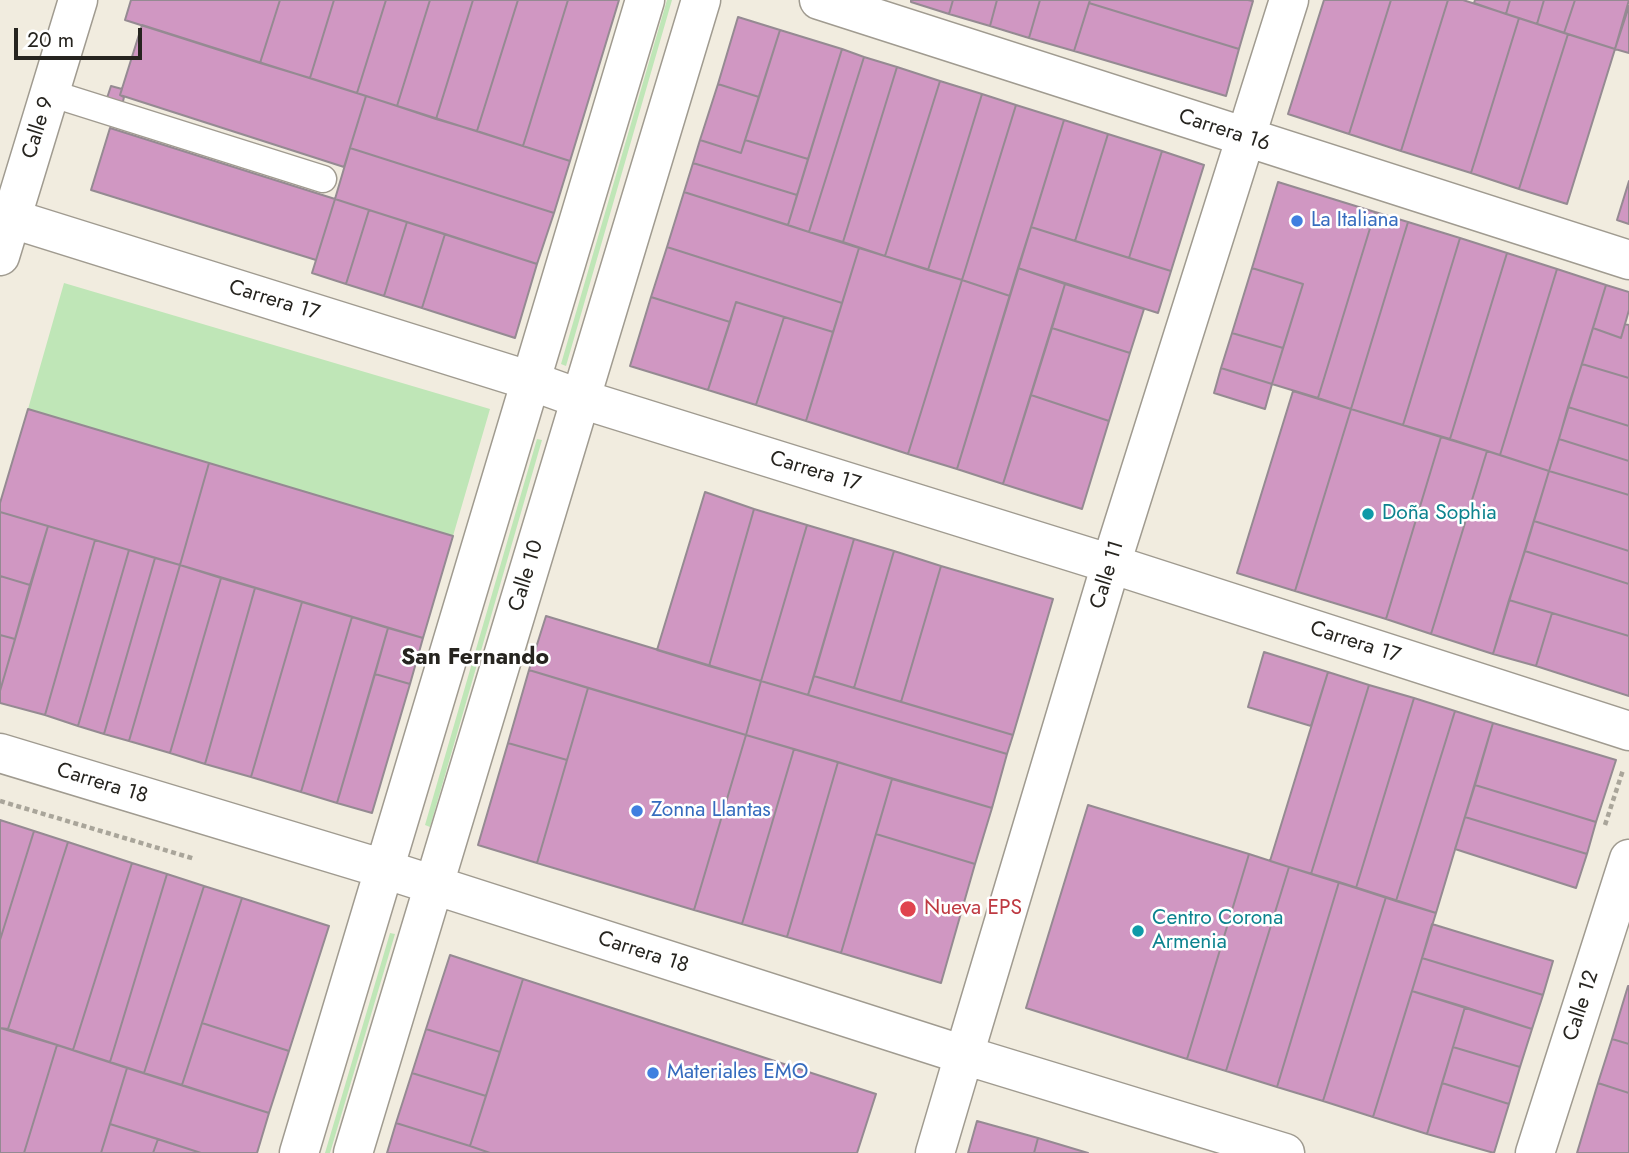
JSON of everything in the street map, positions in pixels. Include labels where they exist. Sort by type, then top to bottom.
[{"type":"street","name":"Calle 9","points":[[0,256],[6,217],[50,93],[78,0]]},
{"type":"street","points":[[299,1153],[645,0]]},
{"type":"street","name":"Calle 10","points":[[353,1153],[701,0]]},
{"type":"street","name":"Carrera 16","points":[[819,0],[1629,260]]},
{"type":"street","name":"Calle 11","points":[[936,1153],[1111,565],[1289,0]]},
{"type":"street","name":"Carrera 17","points":[[6,217],[531,381],[1629,731]]},
{"type":"street","name":"Carrera 18","points":[[0,753],[384,869],[433,887],[964,1055],[1285,1153]]},
{"type":"street","name":"Calle 12","points":[[1535,1153],[1629,859]]},
{"type":"lane","points":[[50,93],[323,179]]},
{"type":"green space","points":[[667,0],[672,0],[566,366],[561,364]]},
{"type":"green space","points":[[64,283],[490,409],[453,536],[28,409]]},
{"type":"green space","points":[[537,439],[542,440],[430,827],[425,825]]},
{"type":"green space","points":[[390,933],[395,934],[330,1153],[325,1153]]},
{"type":"building","points":[[131,0],[280,0],[260,63],[125,20]]},
{"type":"building","points":[[280,0],[334,0],[310,78],[260,63]]},
{"type":"building","points":[[334,0],[386,0],[357,93],[310,78]]},
{"type":"building","points":[[386,0],[430,0],[397,106],[357,93]]},
{"type":"building","points":[[430,0],[473,0],[436,119],[397,106]]},
{"type":"building","points":[[473,0],[518,0],[477,131],[436,119]]},
{"type":"building","points":[[518,0],[568,0],[523,146],[477,131]]},
{"type":"building","points":[[568,0],[619,0],[570,161],[523,146]]},
{"type":"building","points":[[911,0],[953,0],[949,14]]},
{"type":"building","points":[[953,0],[997,0],[990,26],[949,14]]},
{"type":"building","points":[[997,0],[1040,0],[1029,38],[990,26]]},
{"type":"building","points":[[1040,0],[1090,0],[1074,51],[1029,38]]},
{"type":"building","points":[[1090,0],[1253,1],[1239,49],[1089,3]]},
{"type":"building","points":[[1324,0],[1391,0],[1349,134],[1288,114]]},
{"type":"building","points":[[1391,0],[1448,0],[1401,151],[1349,134]]},
{"type":"building","points":[[1448,0],[1463,0],[1519,18],[1471,173],[1401,151]]},
{"type":"building","points":[[1475,0],[1510,0],[1506,14],[1474,3]]},
{"type":"building","points":[[1510,0],[1544,0],[1537,24],[1506,14]]},
{"type":"building","points":[[1544,0],[1575,0],[1564,33],[1537,24]]},
{"type":"building","points":[[1575,0],[1629,0],[1615,49],[1564,33]]},
{"type":"building","points":[[1089,3],[1239,49],[1226,96],[1074,51]]},
{"type":"building","points":[[1629,6],[1629,53],[1615,49]]},
{"type":"building","points":[[738,17],[780,30],[759,97],[718,84]]},
{"type":"building","points":[[1519,18],[1568,34],[1519,189],[1471,173]]},
{"type":"building","points":[[142,25],[366,96],[344,167],[120,95]]},
{"type":"building","points":[[780,30],[842,49],[808,159],[745,140]]},
{"type":"building","points":[[1568,34],[1615,49],[1567,204],[1519,189]]},
{"type":"building","points":[[842,49],[864,57],[809,232],[788,225]]},
{"type":"building","points":[[864,57],[897,67],[843,242],[809,232]]},
{"type":"building","points":[[897,67],[940,81],[885,256],[843,242]]},
{"type":"building","points":[[940,81],[982,94],[928,270],[885,256]]},
{"type":"building","points":[[718,84],[759,97],[741,153],[700,140]]},
{"type":"building","points":[[111,86],[122,89],[122,106],[106,101]]},
{"type":"building","points":[[982,94],[1016,105],[962,280],[928,270]]},
{"type":"building","points":[[366,96],[570,161],[554,213],[350,148]]},
{"type":"building","points":[[1016,105],[1064,120],[1010,296],[962,280]]},
{"type":"building","points":[[1064,120],[1108,134],[1075,241],[1031,227]]},
{"type":"building","points":[[110,128],[335,199],[316,260],[91,190]]},
{"type":"building","points":[[1108,134],[1162,151],[1129,258],[1075,241]]},
{"type":"building","points":[[700,140],[741,153],[745,140],[808,159],[797,195],[693,163]]},
{"type":"building","points":[[350,148],[554,213],[537,264],[335,199]]},
{"type":"building","points":[[1162,151],[1204,165],[1171,271],[1129,258]]},
{"type":"building","points":[[693,163],[797,195],[788,225],[684,192]]},
{"type":"building","points":[[1629,181],[1629,224],[1617,220]]},
{"type":"building","points":[[1278,182],[1375,212],[1318,398],[1272,384],[1303,284],[1252,268]]},
{"type":"building","points":[[684,192],[859,248],[842,303],[667,247]]},
{"type":"building","points":[[335,199],[369,210],[346,284],[312,273]]},
{"type":"building","points":[[369,210],[407,222],[384,296],[346,284]]},
{"type":"building","points":[[1375,212],[1408,222],[1351,409],[1318,398]]},
{"type":"building","points":[[407,222],[445,234],[422,308],[384,296]]},
{"type":"building","points":[[1408,222],[1460,238],[1403,425],[1351,409]]},
{"type":"building","points":[[1031,227],[1171,271],[1158,313],[1018,268]]},
{"type":"building","points":[[445,234],[537,264],[515,338],[422,308]]},
{"type":"building","points":[[1460,238],[1507,253],[1450,439],[1403,425]]},
{"type":"building","points":[[667,247],[842,303],[833,332],[736,302],[730,322],[651,297]]},
{"type":"building","points":[[859,248],[962,280],[908,454],[806,421]]},
{"type":"building","points":[[1507,253],[1557,269],[1500,455],[1450,439]]},
{"type":"building","points":[[1018,268],[1065,284],[1003,484],[957,469]]},
{"type":"building","points":[[1252,268],[1303,284],[1283,348],[1232,333]]},
{"type":"building","points":[[1557,269],[1606,285],[1549,471],[1500,455]]},
{"type":"building","points":[[962,280],[1010,296],[957,469],[908,454]]},
{"type":"building","points":[[1065,284],[1144,309],[1130,353],[1052,328]]},
{"type":"building","points":[[1606,285],[1629,292],[1629,310],[1621,338],[1593,328]]},
{"type":"building","points":[[651,297],[730,322],[708,390],[630,366]]},
{"type":"building","points":[[736,302],[784,317],[756,405],[708,390]]},
{"type":"building","points":[[784,317],[833,332],[806,421],[756,405]]},
{"type":"building","points":[[1625,324],[1629,325],[1629,378],[1582,364],[1593,328],[1621,338]]},
{"type":"building","points":[[1052,328],[1130,353],[1109,421],[1031,395]]},
{"type":"building","points":[[1232,333],[1283,348],[1272,384],[1221,368]]},
{"type":"building","points":[[1582,364],[1629,378],[1629,426],[1568,407]]},
{"type":"building","points":[[1221,368],[1272,384],[1265,409],[1214,393]]},
{"type":"building","points":[[1293,391],[1351,409],[1295,591],[1237,573]]},
{"type":"building","points":[[1031,395],[1109,421],[1082,509],[1003,484]]},
{"type":"building","points":[[1568,407],[1629,426],[1629,461],[1559,439]]},
{"type":"building","points":[[28,409],[209,463],[180,565],[0,512],[0,503]]},
{"type":"building","name":"Doña Sophia","points":[[1351,409],[1441,437],[1386,619],[1295,591]]},
{"type":"building","points":[[1441,437],[1487,451],[1431,634],[1386,619]]},
{"type":"building","points":[[1559,439],[1629,461],[1629,495],[1549,471]]},
{"type":"building","points":[[1487,451],[1549,471],[1493,654],[1431,634]]},
{"type":"building","points":[[209,463],[453,536],[423,638],[180,565]]},
{"type":"building","points":[[1549,471],[1629,495],[1629,551],[1534,521]]},
{"type":"building","points":[[705,492],[754,509],[709,666],[657,650]]},
{"type":"building","points":[[754,509],[807,525],[761,681],[709,666]]},
{"type":"building","points":[[0,512],[48,526],[30,585],[0,576]]},
{"type":"building","points":[[1534,521],[1629,551],[1629,584],[1525,551]]},
{"type":"building","points":[[807,525],[854,539],[808,695],[761,681]]},
{"type":"building","points":[[48,526],[95,540],[45,715],[0,703],[0,691]]},
{"type":"building","points":[[854,539],[894,551],[854,688],[814,676]]},
{"type":"building","points":[[95,540],[129,550],[78,726],[45,715]]},
{"type":"building","points":[[129,550],[155,558],[104,734],[78,726]]},
{"type":"building","points":[[894,551],[941,566],[901,702],[854,688]]},
{"type":"building","points":[[1525,551],[1629,584],[1629,636],[1509,600]]},
{"type":"building","points":[[155,558],[180,565],[129,741],[104,734]]},
{"type":"building","points":[[180,565],[221,578],[170,753],[129,741]]},
{"type":"building","points":[[941,566],[1053,599],[1013,735],[901,702]]},
{"type":"building","points":[[0,576],[30,585],[15,639],[0,635]]},
{"type":"building","points":[[221,578],[255,588],[205,764],[170,753]]},
{"type":"building","points":[[255,588],[302,602],[251,777],[205,764]]},
{"type":"building","points":[[1509,600],[1552,613],[1536,666],[1493,654]]},
{"type":"building","points":[[302,602],[352,617],[301,792],[251,777]]},
{"type":"building","points":[[1552,613],[1629,636],[1629,696],[1536,666]]},
{"type":"building","points":[[546,616],[761,681],[746,735],[529,670]]},
{"type":"building","points":[[352,617],[388,628],[337,803],[301,792]]},
{"type":"building","points":[[388,628],[423,638],[410,684],[375,674]]},
{"type":"building","points":[[0,635],[15,639],[0,691]]},
{"type":"building","points":[[1264,652],[1328,672],[1311,726],[1248,707]]},
{"type":"building","points":[[529,670],[588,688],[567,760],[508,743]]},
{"type":"building","points":[[1328,672],[1369,685],[1311,874],[1270,861]]},
{"type":"building","points":[[375,674],[410,684],[372,813],[337,803]]},
{"type":"building","points":[[814,676],[1013,735],[1007,754],[808,695]]},
{"type":"building","points":[[761,681],[1007,754],[992,808],[746,735]]},
{"type":"building","points":[[1369,685],[1414,698],[1356,888],[1311,874]]},
{"type":"building","name":"Zonna Llantas","points":[[588,688],[746,735],[694,910],[537,863]]},
{"type":"building","points":[[1414,698],[1455,711],[1396,901],[1356,888]]},
{"type":"building","points":[[1455,711],[1493,723],[1436,913],[1396,901]]},
{"type":"building","points":[[1493,723],[1616,760],[1596,822],[1475,785]]},
{"type":"building","points":[[746,735],[794,749],[742,924],[694,910]]},
{"type":"building","points":[[508,743],[567,760],[537,863],[478,845]]},
{"type":"building","points":[[794,749],[838,762],[787,937],[742,924]]},
{"type":"building","points":[[838,762],[892,779],[841,953],[787,937]]},
{"type":"building","points":[[892,779],[992,808],[975,864],[876,834]]},
{"type":"building","points":[[1475,785],[1596,822],[1587,854],[1465,817]]},
{"type":"building","name":"Centro Corona Armenia","points":[[1088,805],[1249,854],[1187,1059],[1026,1008]]},
{"type":"building","points":[[1465,817],[1587,854],[1576,888],[1455,849]]},
{"type":"building","points":[[0,820],[34,831],[0,940]]},
{"type":"building","points":[[34,831],[68,842],[8,1029],[0,1028],[0,940]]},
{"type":"building","name":"Nueva EPS","points":[[876,834],[975,864],[941,983],[841,953]]},
{"type":"building","points":[[68,842],[132,863],[73,1050],[8,1029]]},
{"type":"building","points":[[1249,854],[1289,867],[1226,1071],[1187,1059]]},
{"type":"building","points":[[132,863],[167,874],[110,1062],[73,1050]]},
{"type":"building","points":[[1289,867],[1339,882],[1277,1087],[1226,1071]]},
{"type":"building","points":[[167,874],[204,886],[144,1073],[110,1062]]},
{"type":"building","points":[[1339,882],[1386,897],[1323,1101],[1277,1087]]},
{"type":"building","points":[[204,886],[242,898],[182,1085],[144,1073]]},
{"type":"building","points":[[1386,897],[1436,913],[1373,1117],[1323,1101]]},
{"type":"building","points":[[242,898],[329,926],[289,1051],[202,1023]]},
{"type":"building","points":[[1432,924],[1553,961],[1543,995],[1422,958]]},
{"type":"building","points":[[450,955],[523,979],[500,1052],[426,1029]]},
{"type":"building","points":[[1422,958],[1543,995],[1532,1029],[1412,991]]},
{"type":"building","name":"Materiales EMO","points":[[523,979],[876,1094],[857,1153],[490,1153],[470,1146]]},
{"type":"building","points":[[1629,986],[1629,1044],[1612,1039]]},
{"type":"building","points":[[1412,991],[1465,1007],[1427,1134],[1373,1117]]},
{"type":"building","points":[[1465,1007],[1532,1029],[1520,1067],[1453,1047]]},
{"type":"building","points":[[202,1023],[289,1051],[269,1113],[182,1085]]},
{"type":"building","points":[[0,1028],[57,1045],[24,1153],[0,1153]]},
{"type":"building","points":[[426,1029],[500,1052],[486,1096],[412,1073]]},
{"type":"building","points":[[1612,1039],[1629,1044],[1629,1093],[1598,1083]]},
{"type":"building","points":[[57,1045],[127,1068],[101,1153],[24,1153]]},
{"type":"building","points":[[1453,1047],[1520,1067],[1509,1104],[1442,1083]]},
{"type":"building","points":[[127,1068],[269,1113],[257,1153],[201,1153],[110,1124]]},
{"type":"building","points":[[412,1073],[486,1096],[470,1146],[396,1123]]},
{"type":"building","points":[[1442,1083],[1509,1104],[1494,1153],[1427,1134]]},
{"type":"building","points":[[1598,1083],[1629,1093],[1629,1153],[1577,1153]]},
{"type":"building","points":[[977,1121],[1038,1138],[1034,1153],[968,1153]]},
{"type":"building","points":[[396,1123],[470,1146],[490,1153],[387,1153]]},
{"type":"building","points":[[110,1124],[158,1139],[153,1153],[101,1153]]},
{"type":"building","points":[[1038,1138],[1088,1153],[1034,1153]]},
{"type":"building","points":[[158,1139],[201,1153],[153,1153]]},
{"type":"place","name":"La Italiana","points":[[1297,221]]},
{"type":"place","name":"Doña Sophia","points":[[1368,514]]},
{"type":"place","name":"Zonna Llantas","points":[[637,811]]},
{"type":"place","name":"Nueva EPS","points":[[908,909]]},
{"type":"place","name":"Centro Corona Armenia","points":[[1138,931]]},
{"type":"place","name":"Materiales EMO","points":[[653,1073]]},
{"type":"district","name":"San Fernando","points":[[475,658]]}]
